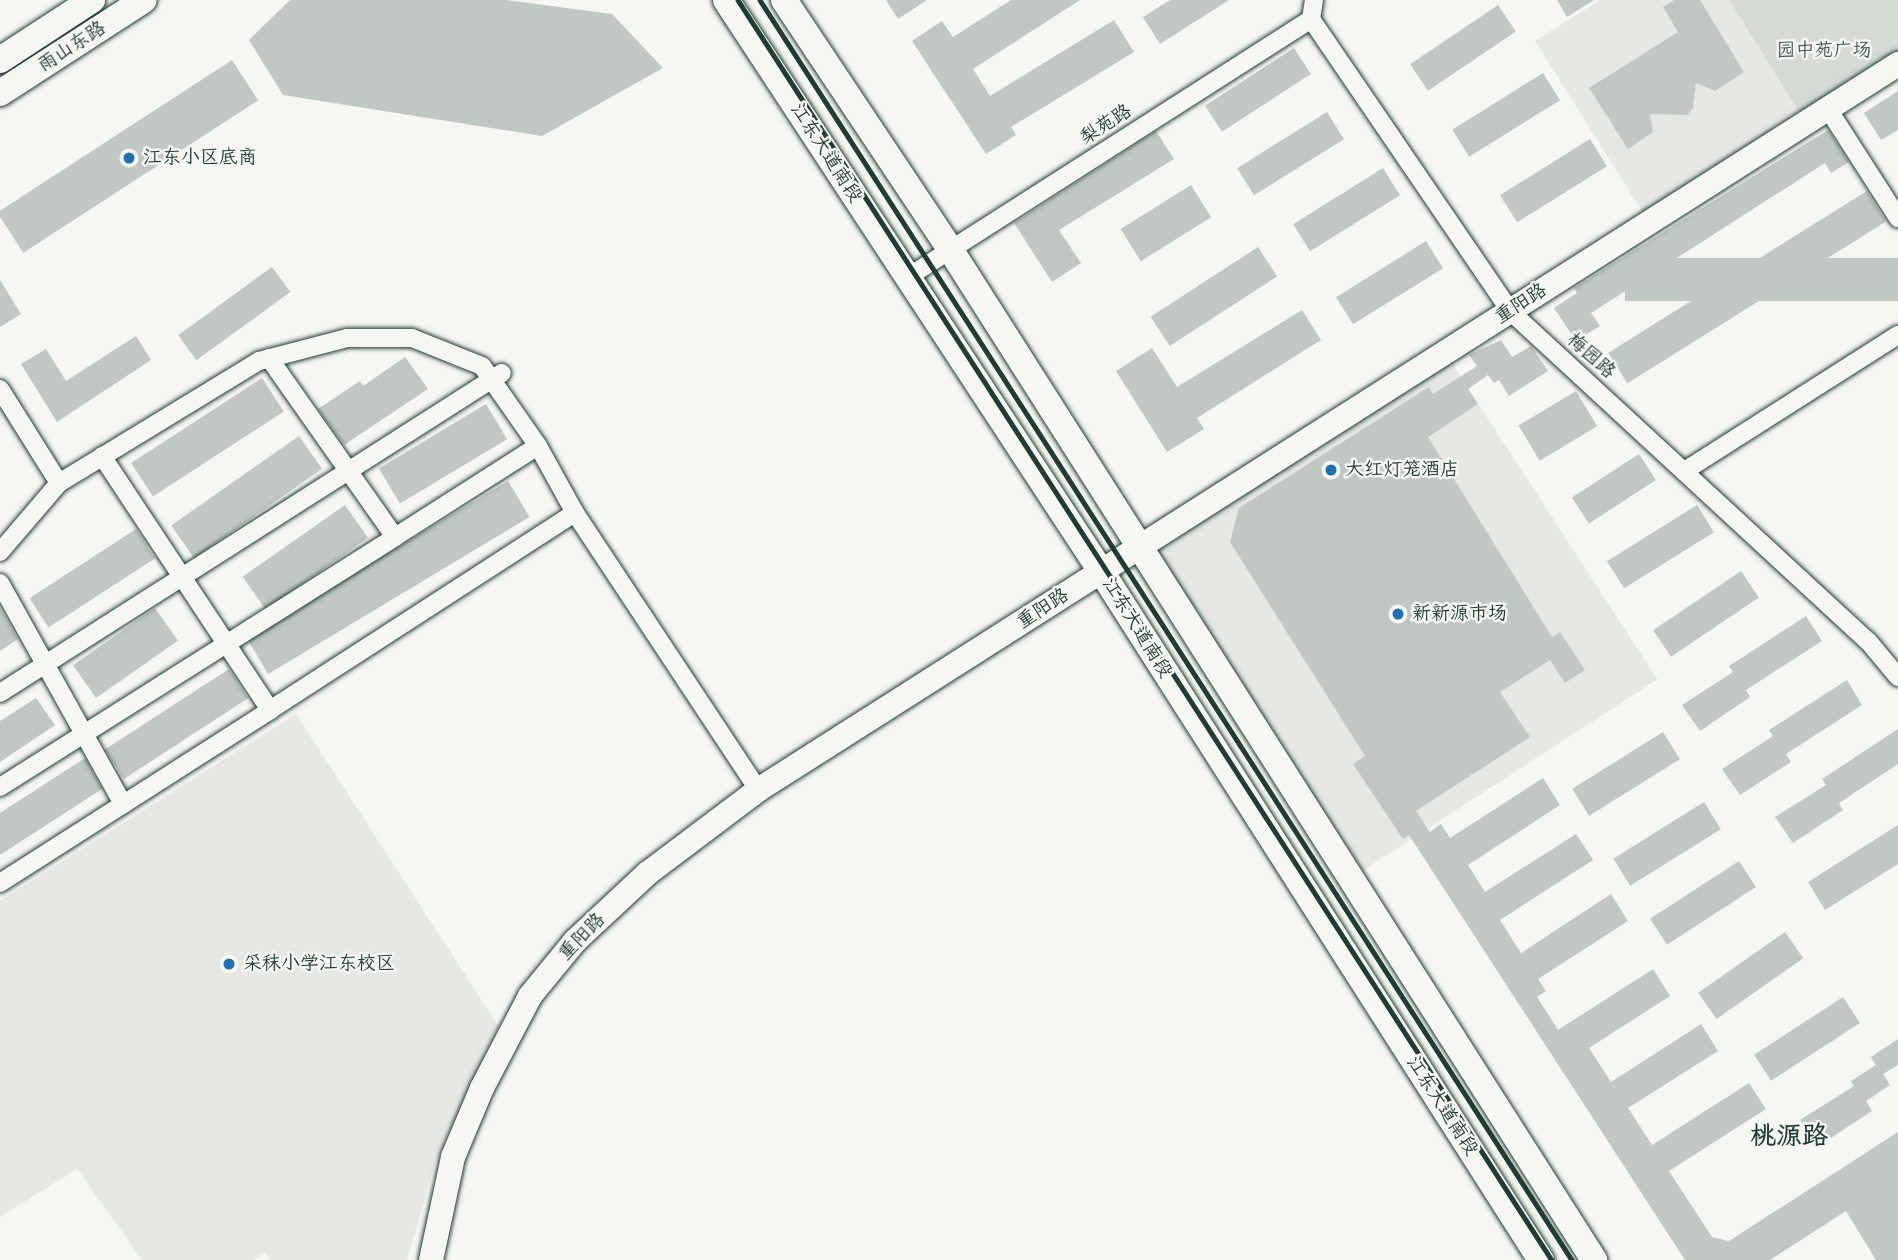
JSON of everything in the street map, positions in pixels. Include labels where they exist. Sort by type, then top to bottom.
[{"type":"main road","name":"雨山东路","points":[[0,60],[92,0]]},
{"type":"main road","name":"雨山东路","points":[[0,93],[144,0]]},
{"type":"main road","name":"江东大道南段","points":[[726,0],[1101,571],[1541,1260]]},
{"type":"main road","points":[[784,0],[950,249],[1594,1260]]},
{"type":"street","points":[[1311,19],[1314,0]]},
{"type":"street","name":"梨苑路","points":[[908,277],[1311,19]]},
{"type":"street","name":"梅园路","points":[[1311,19],[1510,311],[1686,470],[1868,641],[1898,677]]},
{"type":"street","name":"重阳路","points":[[431,1260],[453,1157],[482,1088],[530,996],[575,941],[648,873],[758,790],[1898,64]]},
{"type":"street","points":[[1828,109],[1898,218]]},
{"type":"street","points":[[1686,470],[1898,335]]},
{"type":"street","points":[[0,552],[59,483],[270,358],[347,338],[412,338],[482,366],[497,377],[575,513],[758,790]]},
{"type":"street","points":[[270,358],[395,537]]},
{"type":"street","points":[[0,693],[347,468],[497,377]]},
{"type":"street","points":[[0,389],[59,483]]},
{"type":"street","points":[[0,787],[228,645],[538,446]]},
{"type":"street","points":[[102,456],[270,710]]},
{"type":"street","points":[[0,883],[575,513]]},
{"type":"street","points":[[0,583],[123,804]]},
{"type":"shaded area","points":[[1600,0],[1729,0],[1806,123],[1649,222],[1535,41]]},
{"type":"shaded area","name":"新新源市场","points":[[1446,354],[1657,679],[1354,877],[1142,551]]},
{"type":"shaded area","name":"采秣小学江东校区","points":[[296,714],[499,1027],[435,1163],[407,1260],[270,1260],[265,1253],[254,1260],[142,1260],[77,1169],[0,1217],[0,901]]},
{"type":"green space","name":"园中苑广场","points":[[1729,0],[1898,0],[1898,64],[1806,123]]},
{"type":"building","points":[[290,0],[507,0],[612,14],[663,68],[542,136],[283,95],[249,40]]},
{"type":"building","points":[[886,0],[927,0],[898,19]]},
{"type":"building","points":[[1011,0],[1080,0],[973,69],[990,96],[1114,20],[1134,52],[1011,127],[1016,135],[986,154],[912,41],[942,21],[953,37]]},
{"type":"building","points":[[1170,0],[1229,0],[1160,44],[1143,17]]},
{"type":"building","points":[[1557,0],[1594,0],[1567,17]]},
{"type":"building","points":[[1674,0],[1700,0],[1744,72],[1715,91],[1696,83],[1693,108],[1687,115],[1650,114],[1653,132],[1628,149],[1589,88],[1678,32],[1663,7]]},
{"type":"building","points":[[1498,5],[1516,32],[1428,91],[1410,64]]},
{"type":"building","points":[[1294,48],[1311,74],[1222,132],[1205,106]]},
{"type":"building","name":"江东小区底商","points":[[232,60],[258,100],[23,253],[0,217],[0,211]]},
{"type":"building","points":[[1543,73],[1560,100],[1469,157],[1452,130]]},
{"type":"building","points":[[1898,91],[1898,130],[1881,140],[1864,113]]},
{"type":"building","points":[[1327,112],[1344,139],[1254,195],[1237,168]]},
{"type":"building","points":[[1828,130],[1849,162],[1831,173],[1825,163],[1591,313],[1600,326],[1576,341],[1554,308],[1577,293],[1574,288]]},
{"type":"building","points":[[1156,131],[1174,159],[1059,230],[1081,263],[1052,282],[1014,223]]},
{"type":"building","points":[[1590,139],[1607,166],[1517,222],[1500,195]]},
{"type":"building","points":[[1383,168],[1400,195],[1310,251],[1293,224]]},
{"type":"building","points":[[1191,185],[1211,217],[1141,261],[1121,229]]},
{"type":"building","points":[[1867,191],[1886,222],[1627,383],[1608,353]]},
{"type":"building","points":[[1426,241],[1443,268],[1353,324],[1336,297]]},
{"type":"building","points":[[1258,247],[1277,276],[1170,346],[1151,317]]},
{"type":"building","points":[[1625,258],[1898,258],[1898,301],[1625,301]]},
{"type":"building","points":[[272,267],[290,292],[196,360],[178,335]]},
{"type":"building","points":[[0,280],[21,314],[0,327]]},
{"type":"building","points":[[1302,310],[1321,340],[1197,418],[1204,429],[1167,452],[1116,371],[1152,348],[1177,387]]},
{"type":"building","points":[[136,336],[151,360],[57,422],[21,364],[46,349],[66,381]]},
{"type":"building","points":[[1501,340],[1512,357],[1531,346],[1548,371],[1509,396],[1499,380],[1494,383],[1488,375],[1468,389],[1478,404],[1428,437],[1552,637],[1560,632],[1585,670],[1565,683],[1550,660],[1500,692],[1530,737],[1416,811],[1430,832],[1441,824],[1450,838],[1543,778],[1560,805],[1468,865],[1485,892],[1576,834],[1593,860],[1500,920],[1521,953],[1611,894],[1628,921],[1538,979],[1546,991],[1537,997],[1558,1030],[1653,969],[1670,996],[1589,1048],[1611,1082],[1701,1024],[1718,1051],[1628,1108],[1652,1145],[1749,1083],[1766,1109],[1669,1171],[1712,1237],[1729,1241],[1898,1132],[1898,1260],[1876,1260],[1846,1211],[1770,1260],[1685,1260],[1409,835],[1403,839],[1353,764],[1365,756],[1230,542],[1239,508],[1429,387],[1433,394],[1477,366],[1469,355]]},
{"type":"building","points":[[405,357],[428,389],[344,445],[318,409],[360,381],[363,386]]},
{"type":"building","points":[[262,378],[284,412],[153,497],[131,463]]},
{"type":"building","points":[[1576,391],[1597,426],[1540,461],[1519,426]]},
{"type":"building","points":[[486,404],[507,439],[400,504],[379,468]]},
{"type":"building","points":[[299,436],[322,469],[194,558],[171,525]]},
{"type":"building","points":[[1639,454],[1656,480],[1589,524],[1572,498]]},
{"type":"building","points":[[508,481],[530,517],[268,674],[247,638]]},
{"type":"building","points":[[345,505],[368,538],[266,609],[243,577]]},
{"type":"building","points":[[1697,505],[1714,532],[1624,588],[1607,561]]},
{"type":"building","points":[[136,529],[155,558],[49,628],[29,598]]},
{"type":"building","points":[[1741,571],[1759,598],[1671,657],[1653,630]]},
{"type":"building","points":[[0,608],[18,639],[0,651]]},
{"type":"building","points":[[155,608],[178,641],[96,698],[73,665]]},
{"type":"building","points":[[1806,616],[1822,641],[1746,690],[1750,697],[1700,731],[1682,705],[1733,672],[1729,666]]},
{"type":"building","points":[[229,669],[248,698],[124,779],[105,750]]},
{"type":"building","points":[[1847,680],[1862,705],[1786,754],[1791,762],[1740,795],[1722,769],[1773,736],[1769,730]]},
{"type":"building","points":[[36,698],[55,725],[0,762],[0,721]]},
{"type":"building","points":[[1898,729],[1898,764],[1839,803],[1843,810],[1793,843],[1775,817],[1826,785],[1822,779]]},
{"type":"building","points":[[1663,732],[1680,759],[1589,816],[1572,789]]},
{"type":"building","points":[[85,758],[102,789],[0,855],[0,813]]},
{"type":"building","points":[[1704,802],[1721,829],[1630,886],[1613,859]]},
{"type":"building","points":[[1898,825],[1898,864],[1825,910],[1808,882]]},
{"type":"building","points":[[1739,861],[1756,887],[1667,945],[1650,919]]},
{"type":"building","points":[[1785,932],[1803,958],[1717,1019],[1698,993]]},
{"type":"building","points":[[1843,997],[1860,1023],[1771,1081],[1754,1055]]},
{"type":"building","points":[[1898,1039],[1898,1065],[1883,1074],[1890,1085],[1866,1101],[1872,1111],[1817,1147],[1800,1120],[1854,1086],[1851,1081],[1876,1065],[1871,1057]]},
{"type":"railway","points":[[738,0],[1552,1260]]},
{"type":"railway","points":[[760,0],[1572,1260]]},
{"type":"place","name":"江东小区底商","points":[[129,158]]},
{"type":"place","name":"大红灯笼酒店","points":[[1331,470]]},
{"type":"place","name":"新新源市场","points":[[1398,614]]},
{"type":"place","name":"采秣小学江东校区","points":[[229,964]]},
{"type":"district","name":"桃源路","points":[[1789,1137]]}]
